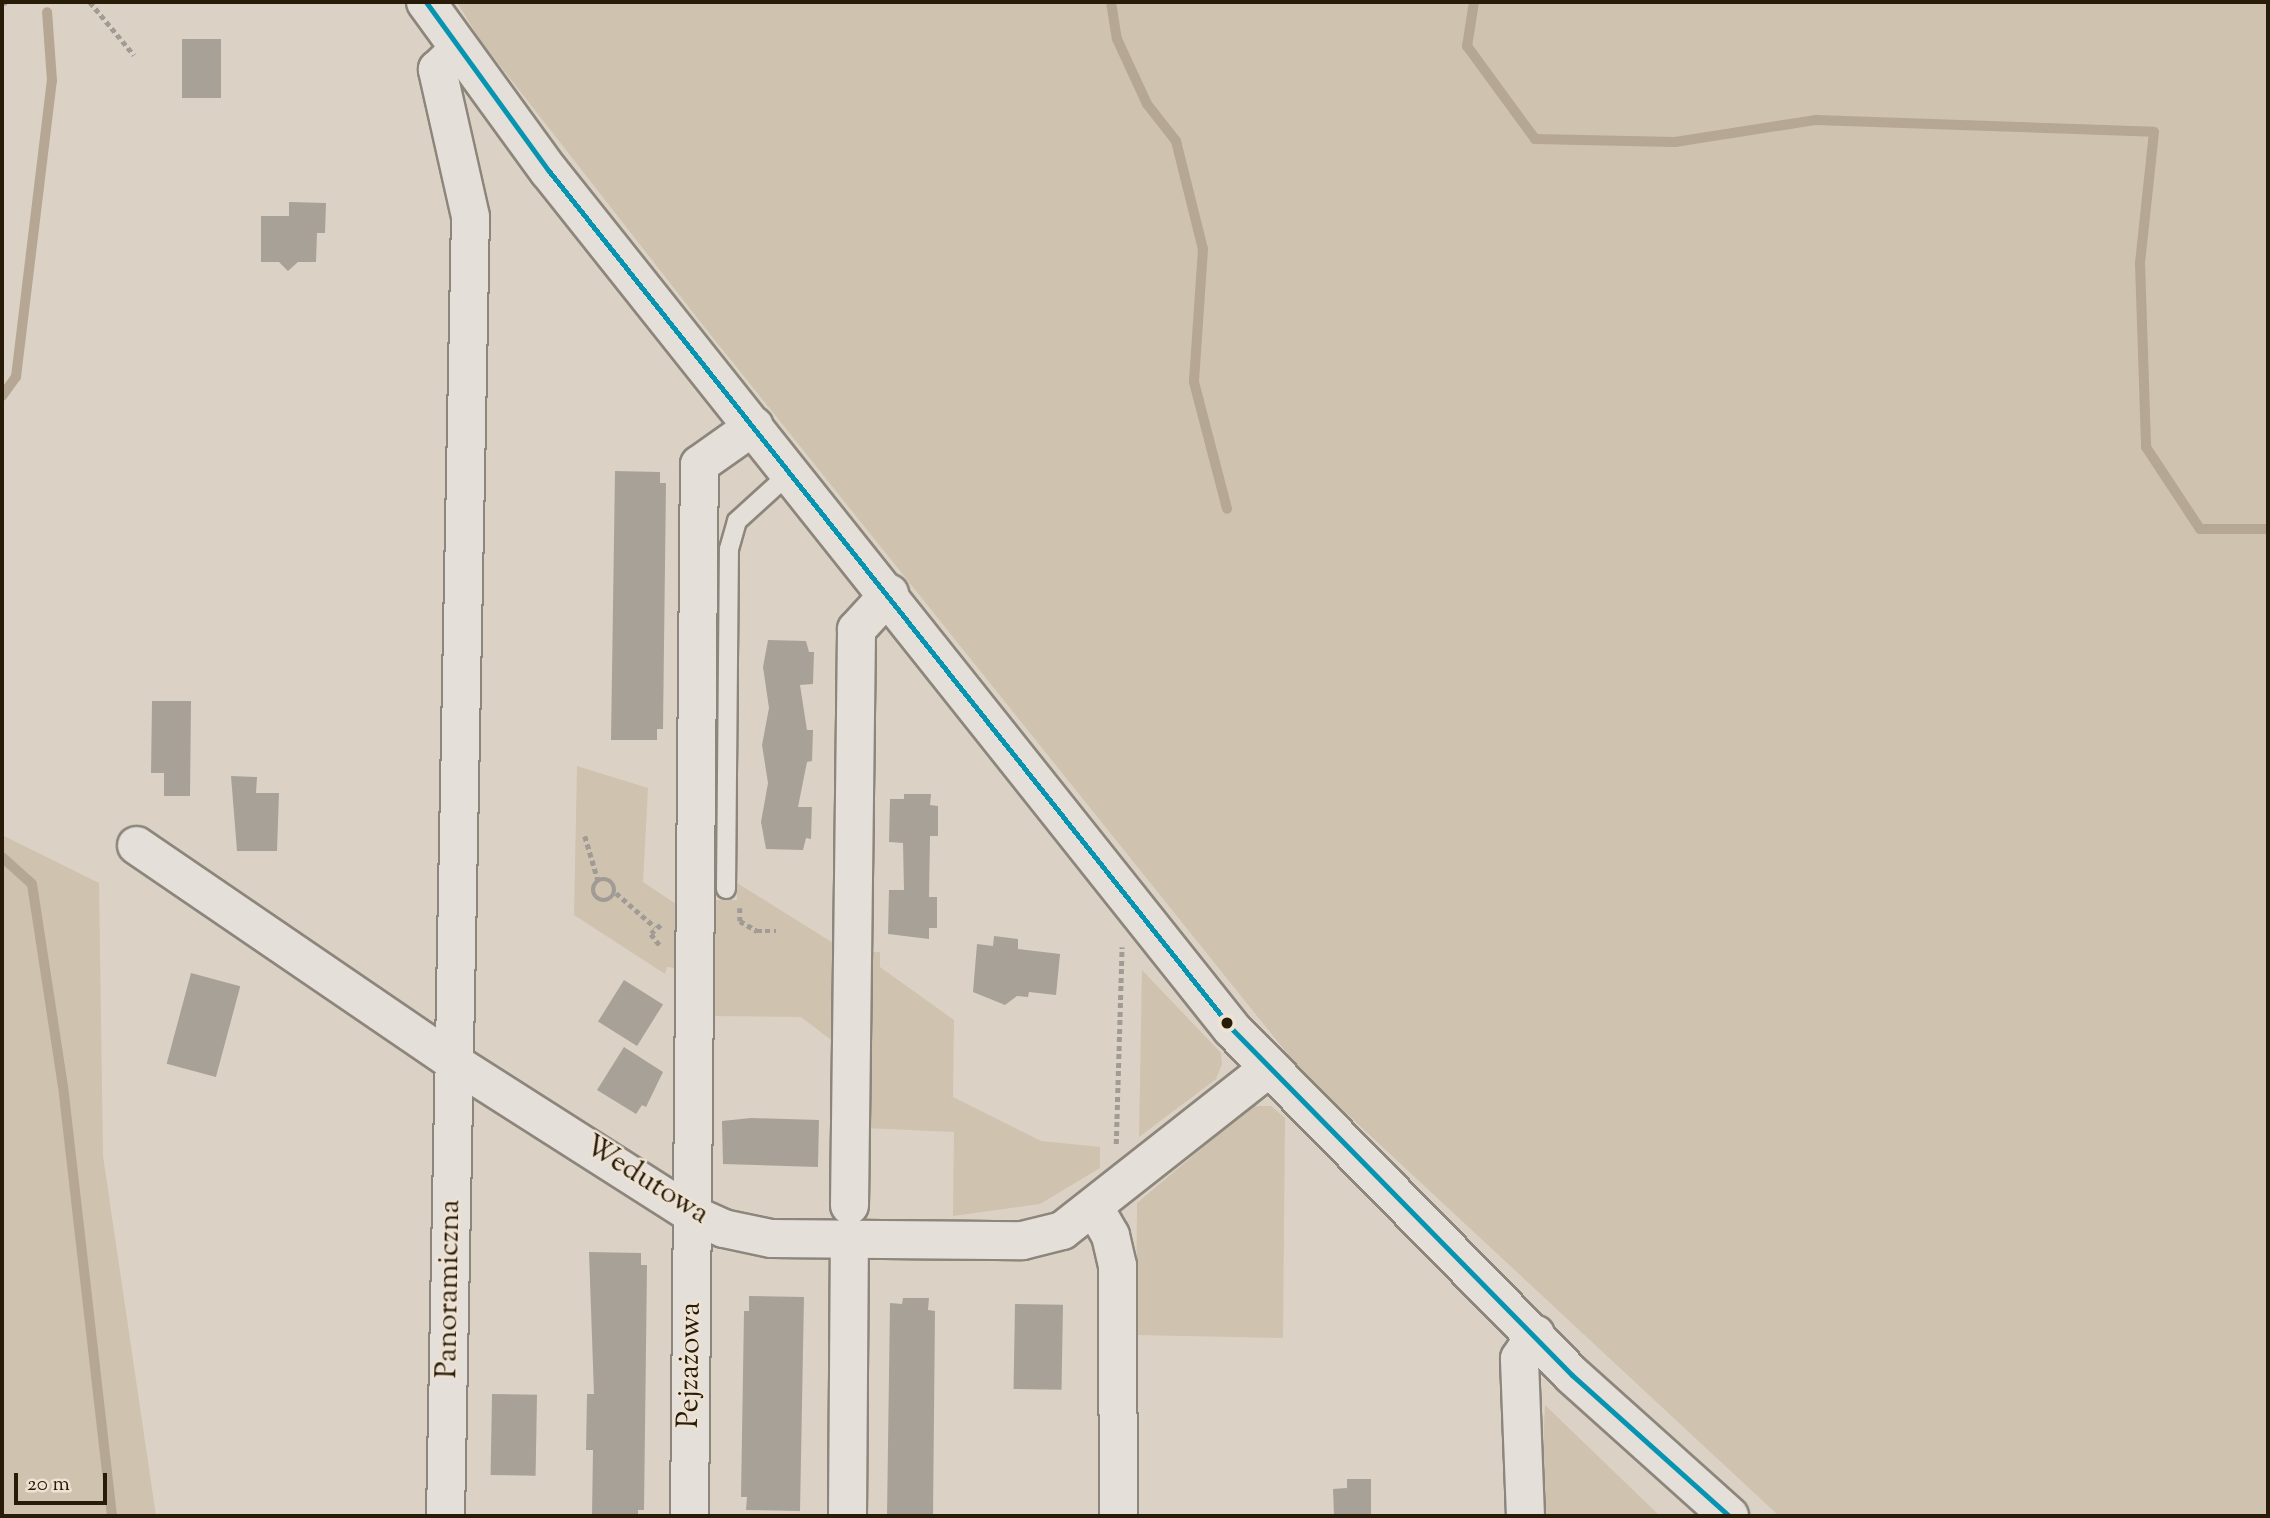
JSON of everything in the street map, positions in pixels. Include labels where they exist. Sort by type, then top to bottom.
[{"type":"street","points":[[426,2],[457,50],[889,593],[1140,920],[1268,1068],[1385,1190],[1679,1476],[1728,1516]]},
{"type":"street","name":"Panoramiczna","points":[[445,1516],[470,216],[437,69],[457,50]]},
{"type":"street","name":"Pejzażowa","points":[[689,1516],[699,464],[754,425]]},
{"type":"street","points":[[847,1516],[856,629],[889,593]]},
{"type":"street","name":"Wedutowa","points":[[136,845],[455,1063],[692,1214],[723,1228],[771,1238],[849,1222],[1039,1238],[1108,1198],[1268,1068]]},
{"type":"street","points":[[1108,1198],[1110,1234],[1117,1265],[1118,1516]]},
{"type":"street","points":[[1525,1516],[1519,1358],[1535,1334]]},
{"type":"lane","points":[[726,889],[729,549],[737,521],[792,472]]},
{"type":"path","points":[[2,3],[9,2]]},
{"type":"path","points":[[90,2],[134,55]]},
{"type":"path","points":[[585,836],[598,880],[595,897],[611,900],[616,892]]},
{"type":"path","points":[[598,880],[614,883],[616,892],[655,927]]},
{"type":"path","points":[[726,889],[740,890],[740,920],[757,931],[776,931]]},
{"type":"path","points":[[1108,1198],[1114,1177],[1122,946],[1140,920]]},
{"type":"shaded area","points":[[457,2],[2268,2],[2268,1516],[1779,1516],[1302,1072],[706,329],[480,40]]},
{"type":"shaded area","points":[[577,766],[648,788],[643,882],[682,908],[682,969],[667,967],[665,974],[574,915]]},
{"type":"shaded area","points":[[2,835],[99,883],[103,1156],[156,1516],[2,1516]]},
{"type":"shaded area","points":[[737,883],[838,946],[839,1046],[801,1017],[710,1016],[712,900],[737,900]]},
{"type":"shaded area","points":[[867,952],[880,952],[880,967],[954,1020],[953,1097],[1041,1141],[1100,1147],[1100,1168],[1040,1204],[953,1216],[954,1132],[865,1128]]},
{"type":"shaded area","points":[[1142,970],[1221,1053],[1222,1064],[1216,1079],[1139,1137]]},
{"type":"shaded area","points":[[1252,1106],[1271,1106],[1285,1118],[1283,1338],[1136,1335],[1137,1203]]},
{"type":"shaded area","points":[[1545,1405],[1660,1516],[1540,1516]]},
{"type":"building","points":[[182,39],[221,39],[221,98],[182,98]]},
{"type":"building","points":[[289,202],[326,203],[325,233],[317,233],[316,262],[298,262],[288,271],[279,262],[261,262],[261,216],[289,216]]},
{"type":"building","points":[[615,471],[660,472],[660,483],[666,483],[663,729],[657,729],[657,740],[611,740]]},
{"type":"building","points":[[768,640],[806,641],[809,652],[814,652],[813,684],[800,685],[807,730],[813,730],[812,761],[807,762],[798,807],[812,807],[811,839],[806,838],[803,850],[766,849],[761,822],[768,783],[762,745],[769,708],[763,667]]},
{"type":"building","points":[[152,701],[191,701],[190,796],[164,796],[164,773],[151,773]]},
{"type":"building","points":[[231,776],[257,777],[256,793],[279,793],[277,851],[237,851]]},
{"type":"building","points":[[904,794],[931,794],[930,805],[938,806],[938,836],[930,836],[929,897],[937,897],[937,928],[929,928],[929,939],[888,934],[889,890],[904,890],[903,843],[889,842],[890,799],[904,799]]},
{"type":"building","points":[[994,936],[1018,939],[1018,949],[1060,954],[1056,995],[1029,992],[1028,997],[1017,996],[1005,1005],[973,992],[977,944],[993,946]]},
{"type":"building","points":[[191,973],[240,986],[216,1077],[167,1064]]},
{"type":"building","points":[[624,980],[663,1004],[637,1046],[598,1022]]},
{"type":"building","points":[[624,1047],[663,1072],[646,1107],[642,1105],[636,1114],[597,1090]]},
{"type":"building","points":[[751,1118],[819,1120],[818,1167],[723,1164],[722,1121]]},
{"type":"building","points":[[589,1252],[641,1253],[641,1265],[647,1265],[644,1510],[638,1510],[638,1516],[592,1516],[593,1450],[586,1450],[587,1394],[594,1394]]},
{"type":"building","points":[[749,1296],[804,1297],[800,1511],[746,1510],[747,1497],[741,1497],[744,1311],[749,1311]]},
{"type":"building","points":[[903,1298],[929,1298],[928,1310],[935,1311],[933,1516],[887,1516],[890,1303],[902,1304]]},
{"type":"building","points":[[1015,1304],[1063,1305],[1062,1390],[1014,1389]]},
{"type":"building","points":[[492,1394],[537,1395],[536,1476],[491,1475]]},
{"type":"building","points":[[1347,1479],[1371,1479],[1371,1516],[1334,1516],[1333,1489],[1347,1488]]},
{"type":"waterway","points":[[1111,2],[1117,39],[1147,104],[1176,141],[1203,249],[1194,382],[1227,509]]},
{"type":"waterway","points":[[1474,2],[1467,46],[1535,139],[1675,142],[1816,120],[2154,132],[2140,263],[2146,447],[2200,529],[2268,529]]},
{"type":"waterway","points":[[2,396],[16,377],[52,81],[47,12]]},
{"type":"waterway","points":[[2,857],[32,884],[63,1086],[112,1516]]},
{"type":"transit line","points":[[426,2],[549,171],[1232,1029],[1572,1375],[1729,1516]]}]
